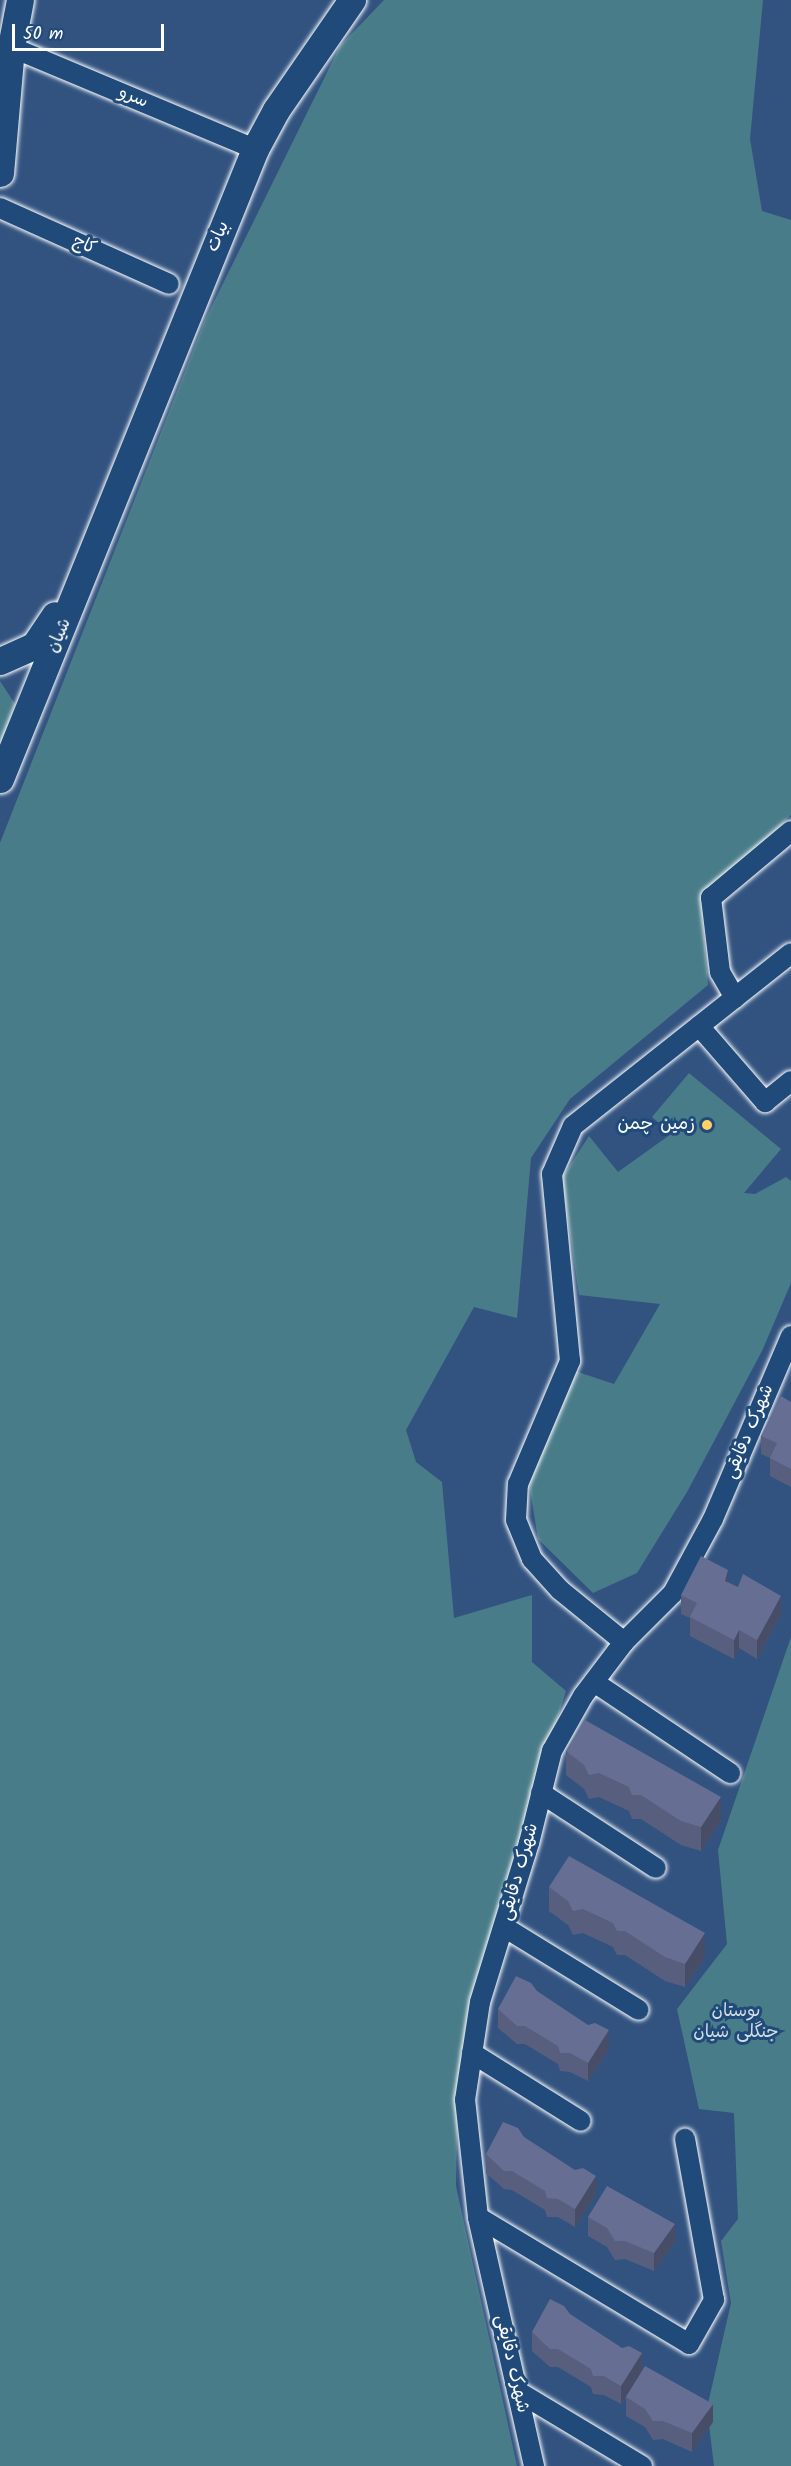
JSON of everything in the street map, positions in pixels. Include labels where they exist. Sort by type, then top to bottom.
[{"type":"main road","points":[[0,173],[3,113],[11,47],[20,0]]},
{"type":"main road","name":"بیات","points":[[118,491],[255,149],[276,110],[352,0]]},
{"type":"main road","points":[[0,661],[22,654],[44,634],[118,491]]},
{"type":"main road","name":"شیان","points":[[0,779],[118,491]]},
{"type":"main road","points":[[0,661],[25,682],[29,707]]},
{"type":"street","name":"سرو","points":[[11,47],[255,149]]},
{"type":"street","name":"کاج","points":[[0,208],[169,284]]},
{"type":"street","points":[[735,998],[720,972],[711,898],[791,831]]},
{"type":"street","points":[[624,1642],[560,1590],[532,1559],[516,1520],[518,1484],[570,1362],[552,1174],[573,1126],[791,953]]},
{"type":"street","points":[[699,1026],[765,1102],[791,1081]]},
{"type":"street","name":"شهرک دقایقی","points":[[534,2466],[478,2217],[465,2100],[480,2002],[504,1927],[552,1751],[594,1682],[624,1642],[673,1593],[713,1519],[791,1336]]},
{"type":"street","points":[[594,1682],[730,1773]]},
{"type":"street","points":[[541,1793],[656,1868]]},
{"type":"street","points":[[504,1927],[639,2010]]},
{"type":"street","points":[[472,2053],[581,2121]]},
{"type":"street","points":[[478,2217],[689,2344],[714,2300],[685,2139]]},
{"type":"street","points":[[517,2391],[642,2466]]},
{"type":"green space","points":[[384,0],[763,0],[750,139],[762,211],[791,220],[791,815],[701,900],[708,985],[570,1099],[531,1158],[517,1318],[474,1307],[406,1430],[416,1462],[442,1482],[454,1618],[532,1595],[532,1662],[566,1691],[475,1991],[458,2077],[456,2186],[517,2466],[0,2466],[0,843],[205,320],[340,46]]},
{"type":"green space","points":[[0,681],[15,704],[0,748]]},
{"type":"green space","points":[[689,1073],[781,1149],[744,1193],[755,1194],[786,1177],[791,1181],[791,1283],[762,1351],[687,1492],[637,1573],[593,1593],[538,1539],[524,1451],[557,1365],[614,1384],[660,1304],[579,1295],[562,1178],[589,1136],[618,1172],[671,1134],[652,1117]]},
{"type":"green space","name":"بوستان جنگلی شیان","points":[[791,1637],[791,2466],[714,2466],[707,2408],[731,2303],[721,2241],[738,2219],[734,2113],[699,2109],[677,2009],[727,1944],[718,1850]]},
{"type":"building","points":[[781,1396],[791,1402],[791,1469],[770,1458],[777,1443],[761,1436]]},
{"type":"building","points":[[701,1556],[728,1570],[725,1581],[738,1587],[743,1574],[781,1596],[757,1640],[739,1630],[734,1640],[690,1617],[697,1603],[681,1595]]},
{"type":"building","points":[[585,1720],[721,1797],[701,1827],[681,1821],[641,1795],[632,1795],[629,1787],[599,1773],[589,1775],[584,1765],[566,1751]]},
{"type":"building","points":[[569,1856],[705,1933],[685,1964],[665,1957],[625,1931],[617,1931],[613,1923],[583,1909],[573,1911],[568,1901],[549,1887]]},
{"type":"building","points":[[516,1976],[531,1983],[537,1991],[588,2025],[595,2023],[609,2030],[588,2063],[570,2053],[560,2053],[558,2046],[525,2026],[517,2026],[498,2009]]},
{"type":"building","points":[[503,2122],[518,2128],[524,2137],[575,2170],[583,2168],[596,2176],[575,2209],[558,2199],[547,2198],[545,2191],[512,2171],[504,2171],[486,2154]]},
{"type":"building","points":[[607,2186],[675,2224],[654,2253],[625,2241],[615,2241],[607,2228],[588,2217]]},
{"type":"building","points":[[550,2299],[564,2306],[570,2314],[622,2348],[629,2346],[642,2353],[621,2386],[604,2376],[593,2376],[591,2369],[558,2349],[550,2349],[532,2332]]},
{"type":"building","points":[[645,2366],[713,2404],[692,2433],[663,2421],[653,2421],[645,2409],[626,2397]]},
{"type":"place","name":"زمین چمن","points":[[707,1125]]}]
